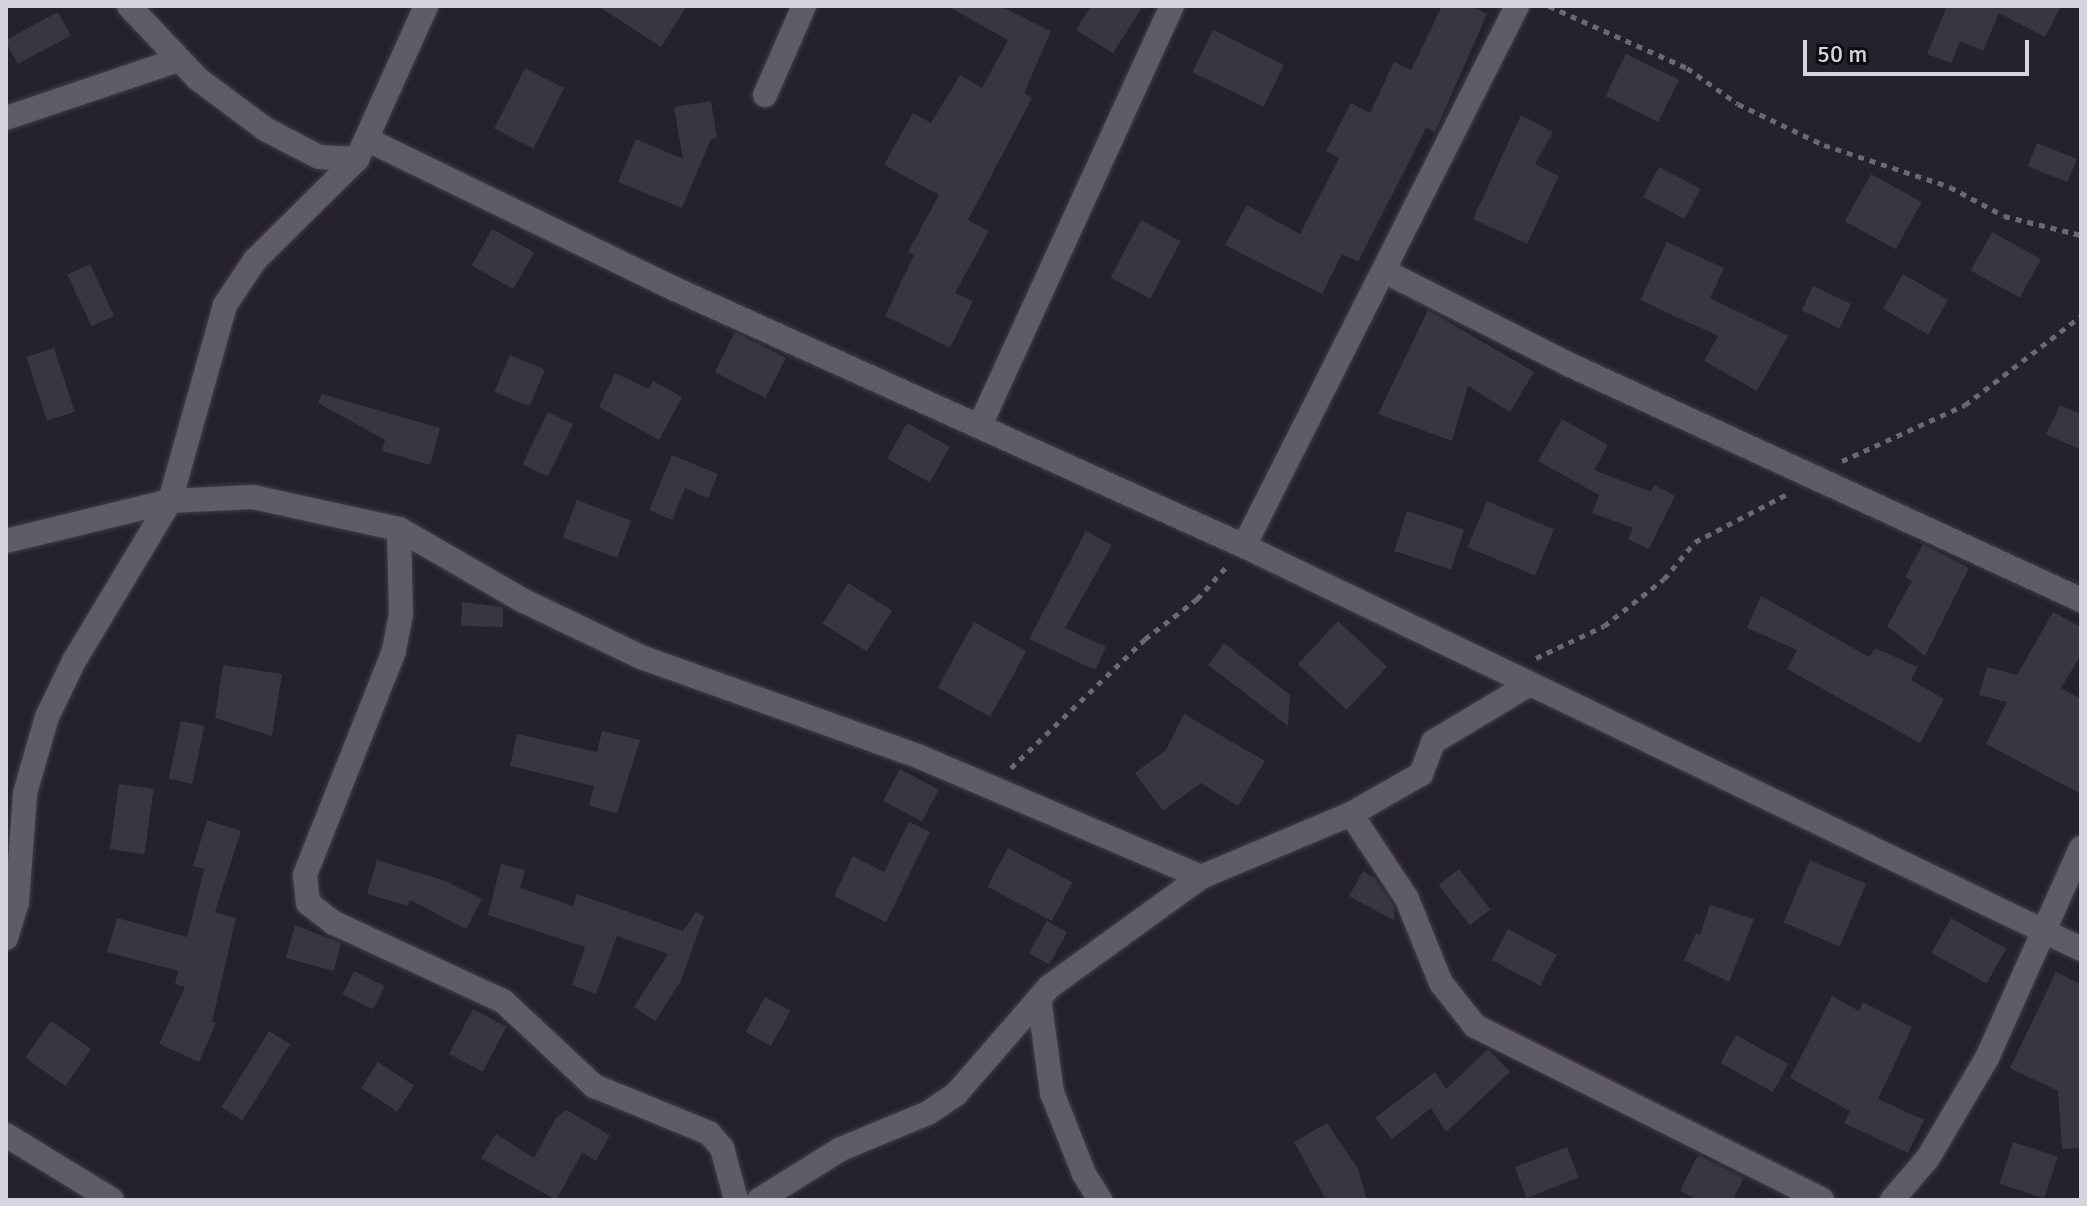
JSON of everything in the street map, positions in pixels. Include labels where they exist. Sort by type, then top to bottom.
[{"type":"street","points":[[129,6],[178,60],[296,149],[319,157],[362,149],[981,423],[1501,669],[2040,933],[2081,949]]},
{"type":"street","points":[[6,938],[17,903],[16,794],[74,661],[170,501],[215,331],[237,283],[362,149],[426,6]]},
{"type":"street","points":[[765,95],[804,6]]},
{"type":"street","points":[[981,423],[1172,6]]},
{"type":"street","points":[[1244,546],[1517,6]]},
{"type":"street","points":[[6,118],[178,60]]},
{"type":"street","points":[[1384,271],[1568,364],[2081,600]]},
{"type":"street","points":[[6,541],[170,501],[253,497],[399,529],[520,599],[641,657],[872,738],[1201,877]]},
{"type":"street","points":[[399,529],[401,614],[394,651],[305,875],[308,903],[334,923],[503,1001],[594,1086],[709,1133],[722,1148],[736,1200]]},
{"type":"street","points":[[759,1200],[841,1149],[928,1113],[956,1094],[1039,998],[1070,969],[1201,877],[1351,814],[1421,774],[1433,742],[1530,684]]},
{"type":"street","points":[[1351,814],[1407,899],[1441,983],[1475,1026],[1822,1200]]},
{"type":"street","points":[[1892,1200],[1928,1158],[1980,1069],[2081,848]]},
{"type":"street","points":[[1039,998],[1057,1108],[1100,1200]]},
{"type":"street","points":[[6,1135],[112,1200]]},
{"type":"path","points":[[1549,6],[1687,68],[1738,104],[1824,145],[1950,187],[2004,216],[2081,235]]},
{"type":"path","points":[[1501,669],[1562,649],[1604,626],[1664,579],[1695,542],[1766,508],[1811,476],[1965,405],[2081,316]]},
{"type":"path","points":[[988,786],[1084,703],[1145,639],[1197,599],[1244,546]]},
{"type":"building","points":[[598,6],[687,6],[661,47]]},
{"type":"building","points":[[947,6],[1000,6],[1051,31],[1024,93],[1032,98],[968,220],[989,231],[955,293],[973,301],[950,348],[885,316],[914,255],[908,252],[939,195],[884,165],[913,113],[931,123],[960,75],[982,88],[1008,40]]},
{"type":"building","points":[[1091,6],[1143,6],[1113,53],[1076,30]]},
{"type":"building","points":[[1442,6],[1471,6],[1487,14],[1435,132],[1426,128],[1358,262],[1342,254],[1322,294],[1225,245],[1247,205],[1300,234],[1339,158],[1326,151],[1351,103],[1370,113],[1394,62],[1411,70]]},
{"type":"building","points":[[1947,6],[2061,6],[2045,37],[1999,13],[1983,51],[1960,41],[1951,63],[1927,54]]},
{"type":"building","points":[[58,12],[71,36],[18,64],[6,40]]},
{"type":"building","points":[[1213,30],[1284,65],[1263,107],[1192,72]]},
{"type":"building","points":[[1626,54],[1679,80],[1658,122],[1605,96]]},
{"type":"building","points":[[525,68],[564,88],[533,149],[494,129]]},
{"type":"building","points":[[711,101],[717,138],[711,139],[682,208],[618,182],[636,139],[683,159],[674,107]]},
{"type":"building","points":[[1521,115],[1553,132],[1535,164],[1559,176],[1527,244],[1473,219]]},
{"type":"building","points":[[2037,143],[2077,159],[2068,182],[2028,166]]},
{"type":"building","points":[[1659,167],[1700,189],[1685,219],[1643,197]]},
{"type":"building","points":[[1871,174],[1922,202],[1896,249],[1845,221]]},
{"type":"building","points":[[1141,220],[1181,241],[1150,299],[1110,277]]},
{"type":"building","points":[[492,229],[534,252],[514,289],[472,266]]},
{"type":"building","points":[[1992,232],[2041,259],[2020,298],[1971,270]]},
{"type":"building","points":[[1667,242],[1724,268],[1710,298],[1788,336],[1757,391],[1704,361],[1718,336],[1640,300]]},
{"type":"building","points":[[90,264],[114,316],[91,326],[67,275]]},
{"type":"building","points":[[1903,274],[1948,300],[1928,335],[1883,309]]},
{"type":"building","points":[[1813,286],[1851,304],[1840,328],[1802,310]]},
{"type":"building","points":[[1428,310],[1534,372],[1510,412],[1468,386],[1452,441],[1378,414]]},
{"type":"building","points":[[735,332],[786,358],[765,398],[715,372]]},
{"type":"building","points":[[54,348],[75,412],[47,421],[26,357]]},
{"type":"building","points":[[510,355],[545,370],[529,407],[494,392]]},
{"type":"building","points":[[615,373],[649,389],[653,381],[682,397],[659,440],[599,407]]},
{"type":"building","points":[[322,394],[440,428],[430,465],[382,451],[385,440],[318,403]]},
{"type":"building","points":[[2060,405],[2081,414],[2081,450],[2046,434]]},
{"type":"building","points":[[548,412],[573,424],[548,476],[523,464]]},
{"type":"building","points":[[1562,419],[1608,445],[1594,470],[1651,492],[1654,485],[1675,496],[1649,549],[1628,539],[1633,528],[1592,513],[1599,495],[1538,461]]},
{"type":"building","points":[[907,423],[950,447],[930,483],[887,459]]},
{"type":"building","points":[[672,455],[718,474],[708,498],[685,488],[672,520],[649,510]]},
{"type":"building","points":[[577,500],[631,521],[617,558],[563,537]]},
{"type":"building","points":[[1487,501],[1554,530],[1535,576],[1467,547]]},
{"type":"building","points":[[1407,511],[1464,530],[1451,569],[1394,551]]},
{"type":"building","points":[[1086,531],[1112,545],[1065,628],[1106,647],[1095,670],[1029,639]]},
{"type":"building","points":[[1923,544],[1969,568],[1925,656],[1887,626],[1912,581],[1905,577]]},
{"type":"building","points":[[848,583],[892,611],[867,651],[823,624]]},
{"type":"building","points":[[1761,596],[1869,657],[1875,648],[1918,667],[1911,680],[1944,699],[1920,743],[1787,669],[1797,650],[1747,628]]},
{"type":"building","points":[[462,602],[503,607],[503,627],[461,626]]},
{"type":"building","points":[[2053,612],[2081,627],[2081,655],[2061,688],[2081,699],[2081,794],[1986,744],[2007,702],[1979,695],[1987,667],[2017,675]]},
{"type":"building","points":[[1338,621],[1387,667],[1347,710],[1298,664]]},
{"type":"building","points":[[974,622],[1026,651],[990,717],[938,688]]},
{"type":"building","points":[[1224,643],[1290,695],[1288,726],[1208,665]]},
{"type":"building","points":[[223,665],[282,674],[272,736],[215,718]]},
{"type":"building","points":[[1184,714],[1265,761],[1238,806],[1201,783],[1163,811],[1135,773],[1166,750]]},
{"type":"building","points":[[181,721],[204,726],[192,784],[169,779]]},
{"type":"building","points":[[602,731],[640,740],[617,813],[589,806],[594,786],[510,766],[517,734],[597,752]]},
{"type":"building","points":[[900,769],[939,790],[922,821],[883,801]]},
{"type":"building","points":[[119,784],[154,789],[144,854],[110,849]]},
{"type":"building","points":[[207,820],[241,831],[215,912],[236,918],[212,1022],[216,1023],[199,1062],[159,1044],[185,987],[175,984],[178,971],[107,952],[117,918],[187,937],[204,869],[193,866]]},
{"type":"building","points":[[909,822],[930,832],[886,922],[834,896],[853,856],[884,872]]},
{"type":"building","points":[[1008,848],[1072,882],[1052,921],[987,887]]},
{"type":"building","points":[[377,860],[443,880],[482,899],[466,929],[410,900],[408,906],[367,894]]},
{"type":"building","points":[[1810,860],[1866,884],[1840,946],[1783,923]]},
{"type":"building","points":[[501,864],[525,870],[520,888],[573,906],[577,894],[683,931],[696,912],[704,916],[681,981],[655,1021],[634,1007],[668,954],[617,936],[596,994],[572,985],[585,947],[488,915]]},
{"type":"building","points":[[1459,869],[1490,909],[1470,925],[1439,885]]},
{"type":"building","points":[[1363,871],[1375,878],[1394,906],[1395,921],[1349,896]]},
{"type":"building","points":[[1710,905],[1754,919],[1729,982],[1684,960],[1696,933],[1700,935]]},
{"type":"building","points":[[1951,918],[2006,949],[1987,984],[1932,953]]},
{"type":"building","points":[[1047,921],[1067,932],[1049,965],[1029,953]]},
{"type":"building","points":[[295,925],[341,943],[334,971],[286,958]]},
{"type":"building","points":[[1508,929],[1557,955],[1540,986],[1492,960]]},
{"type":"building","points":[[354,971],[385,986],[373,1009],[343,994]]},
{"type":"building","points":[[2056,972],[2081,984],[2081,1148],[2062,1149],[2058,1091],[2010,1068]]},
{"type":"building","points":[[1832,996],[1859,1011],[1863,1002],[1912,1027],[1878,1099],[1924,1120],[1908,1153],[1844,1123],[1850,1111],[1790,1078]]},
{"type":"building","points":[[765,997],[790,1011],[771,1046],[746,1032]]},
{"type":"building","points":[[473,1009],[507,1027],[483,1072],[449,1054]]},
{"type":"building","points":[[51,1021],[91,1049],[65,1086],[25,1058]]},
{"type":"building","points":[[269,1031],[290,1044],[243,1121],[221,1107]]},
{"type":"building","points":[[1736,1035],[1788,1064],[1773,1092],[1720,1063]]},
{"type":"building","points":[[1488,1049],[1510,1072],[1446,1132],[1431,1108],[1392,1139],[1375,1118],[1435,1072],[1446,1089]]},
{"type":"building","points":[[378,1062],[414,1085],[397,1111],[361,1088]]},
{"type":"building","points":[[566,1110],[610,1135],[596,1161],[582,1153],[556,1200],[481,1158],[496,1134],[534,1158],[556,1118]]},
{"type":"building","points":[[1327,1123],[1358,1169],[1367,1200],[1326,1200],[1294,1142]]},
{"type":"building","points":[[2013,1142],[2058,1157],[2044,1198],[1999,1184]]},
{"type":"building","points":[[1567,1147],[1579,1178],[1527,1198],[1515,1167]]},
{"type":"building","points":[[1698,1155],[1744,1178],[1733,1200],[1698,1200],[1680,1191]]}]
